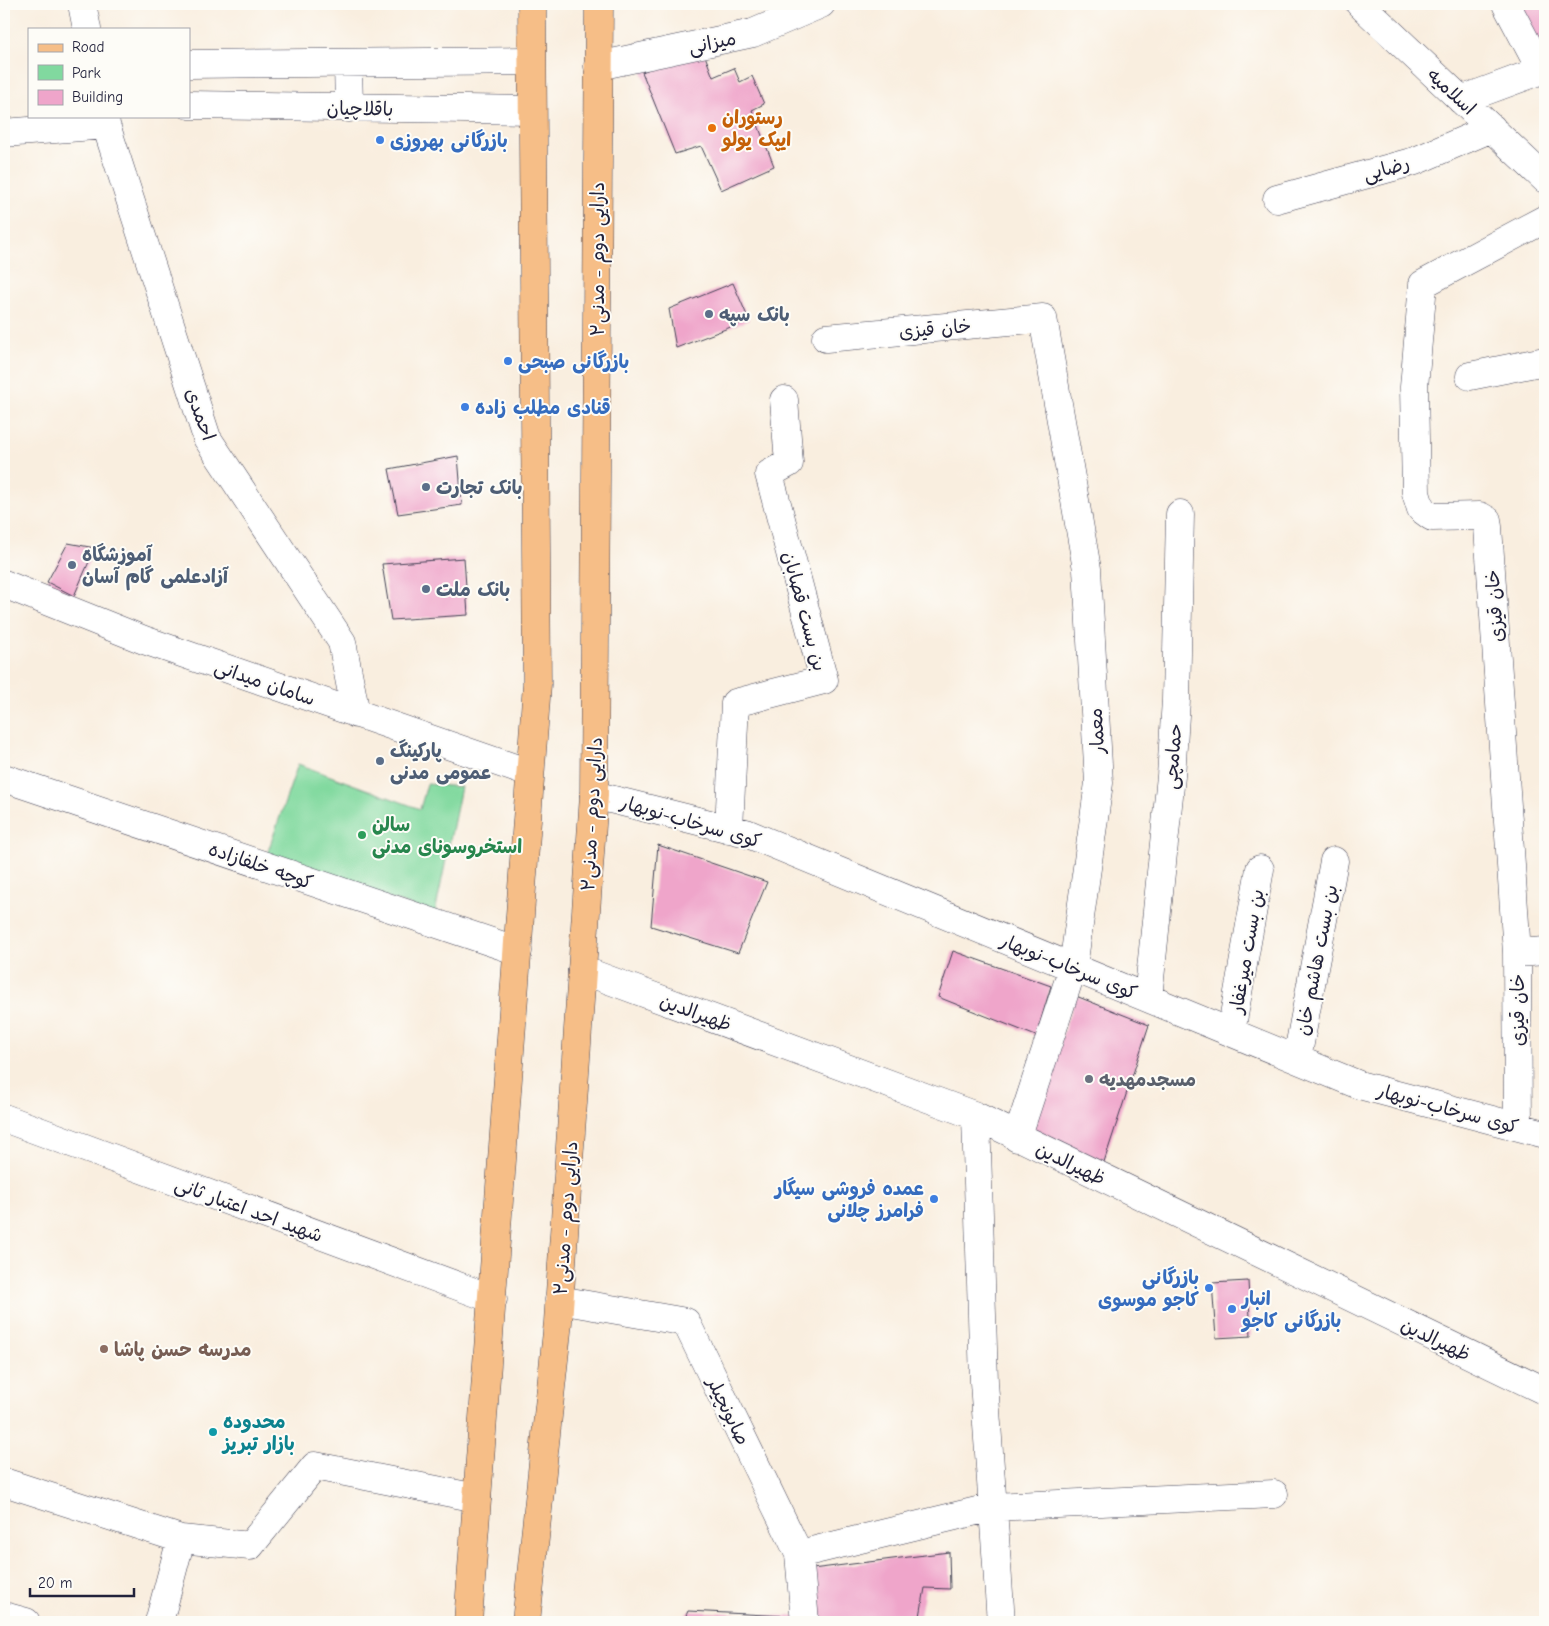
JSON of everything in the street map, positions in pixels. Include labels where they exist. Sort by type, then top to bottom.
[{"type":"main road","points":[[468,1622],[493,1299],[529,773],[538,684],[531,61],[532,4]]},
{"type":"main road","name":"دارایی دوم - مدنی۲","points":[[526,1622],[559,1300],[594,795],[599,4]]},
{"type":"street","points":[[82,4],[87,28]]},
{"type":"street","name":"میزانی","points":[[598,66],[753,33],[821,4]]},
{"type":"street","name":"اسلامیه","points":[[1360,4],[1545,179]]},
{"type":"street","points":[[1461,100],[1543,69],[1506,4]]},
{"type":"street","points":[[190,64],[531,61]]},
{"type":"street","points":[[348,63],[349,108]]},
{"type":"street","name":"باقلاچیان","points":[[190,105],[532,110]]},
{"type":"street","points":[[4,133],[106,121]]},
{"type":"street","name":"احمدی","points":[[106,121],[207,438],[342,642],[356,714]]},
{"type":"street","name":"رضایی","points":[[1277,198],[1415,160],[1492,128]]},
{"type":"street","name":"خان قیزی","points":[[1518,1126],[1517,954],[1488,526],[1487,520],[1480,516],[1432,517],[1421,509],[1416,493],[1414,387],[1423,284],[1545,219]]},
{"type":"street","name":"خان قیزی","points":[[826,338],[1043,318]]},
{"type":"street","name":"معمار","points":[[1017,1138],[1073,967],[1099,783],[1087,569],[1043,318]]},
{"type":"street","points":[[1470,376],[1545,361]]},
{"type":"street","name":"بن بست قصابان","points":[[729,829],[735,703],[824,680],[769,474],[789,463],[784,400]]},
{"type":"street","name":"حمامچی","points":[[1148,998],[1172,766],[1180,514]]},
{"type":"street","name":"سامان میدانی","points":[[4,584],[144,640],[529,773]]},
{"type":"street","name":"کوچه خلفازاده","points":[[4,778],[518,951]]},
{"type":"street","name":"کوی سرخاب-نوبهار","points":[[594,795],[755,837],[1359,1085],[1545,1134]]},
{"type":"street","name":"بن بست هاشم خان","points":[[1298,1059],[1334,861]]},
{"type":"street","name":"بن بست میرغفار","points":[[1232,1032],[1260,869]]},
{"type":"street","points":[[1517,954],[1545,951]]},
{"type":"street","name":"ظهیرالدین","points":[[582,970],[976,1116],[1017,1138],[1545,1391]]},
{"type":"street","points":[[976,1116],[984,1382],[1001,1622]]},
{"type":"street","name":"شهید احد اعتبار ثانی","points":[[4,1118],[493,1299]]},
{"type":"street","name":"صابونچیلر","points":[[559,1300],[686,1322],[798,1554],[805,1622]]},
{"type":"street","points":[[4,1482],[181,1539],[250,1546],[315,1466],[477,1498]]},
{"type":"street","points":[[798,1554],[993,1507],[1274,1494]]},
{"type":"street","points":[[159,1622],[181,1539]]},
{"type":"street","points":[[4,1616],[26,1622]]},
{"type":"green space","name":"سالن استخروسونای مدنی","points":[[298,764],[420,809],[427,784],[461,787],[435,913],[265,860]]},
{"type":"building","points":[[1512,4],[1545,4],[1545,59]]},
{"type":"building","name":"رستوران ایپک یولو","points":[[702,48],[713,77],[734,68],[740,82],[752,76],[764,104],[752,110],[774,166],[721,190],[701,146],[675,154],[642,72]]},
{"type":"building","name":"بانک سپه","points":[[733,283],[749,320],[676,348],[669,309]]},
{"type":"building","name":"بانک تجارت","points":[[458,456],[462,505],[398,514],[389,469]]},
{"type":"building","name":"آموزشگاه آزادعلمی گام آسان","points":[[68,543],[95,548],[74,596],[47,582]]},
{"type":"building","name":"بانک ملت","points":[[464,558],[468,615],[391,620],[382,564]]},
{"type":"building","points":[[658,845],[767,882],[738,953],[651,926]]},
{"type":"building","points":[[953,951],[1051,986],[1036,1036],[938,997]]},
{"type":"building","name":"مسجدمهدیه","points":[[1076,996],[1149,1025],[1101,1171],[1029,1132]]},
{"type":"building","name":"انبار بازرگانی کاجو","points":[[1248,1281],[1251,1336],[1216,1338],[1212,1283]]},
{"type":"building","points":[[949,1552],[950,1589],[925,1588],[919,1622],[816,1622],[812,1569]]},
{"type":"building","points":[[688,1611],[805,1617],[805,1622],[683,1622]]},
{"type":"place","name":"رستوران ایپک یولو","points":[[712,128]]},
{"type":"place","name":"بازرگانی بهروزی","points":[[380,140]]},
{"type":"place","name":"بانک سپه","points":[[709,314]]},
{"type":"place","name":"بازرگانی صبحی","points":[[508,361]]},
{"type":"place","name":"قنادی مطلب زاده","points":[[465,407]]},
{"type":"place","name":"بانک تجارت","points":[[426,487]]},
{"type":"place","name":"آموزشگاه آزادعلمی گام آسان","points":[[72,565]]},
{"type":"place","name":"بانک ملت","points":[[426,589]]},
{"type":"place","name":"پارکینگ عمومی مدنی","points":[[380,761]]},
{"type":"place","name":"سالن استخروسونای مدنی","points":[[362,835]]},
{"type":"place","name":"مسجدمهدیه","points":[[1089,1079]]},
{"type":"place","name":"عمده فروشی سیگار فرامرز چلانی","points":[[934,1199]]},
{"type":"place","name":"بازرگانی کاجو موسوی","points":[[1209,1288]]},
{"type":"place","name":"انبار بازرگانی کاجو","points":[[1232,1309]]},
{"type":"place","name":"مدرسه حسن پاشا","points":[[104,1349]]},
{"type":"place","name":"محدوده بازار تبریز","points":[[213,1432]]}]
